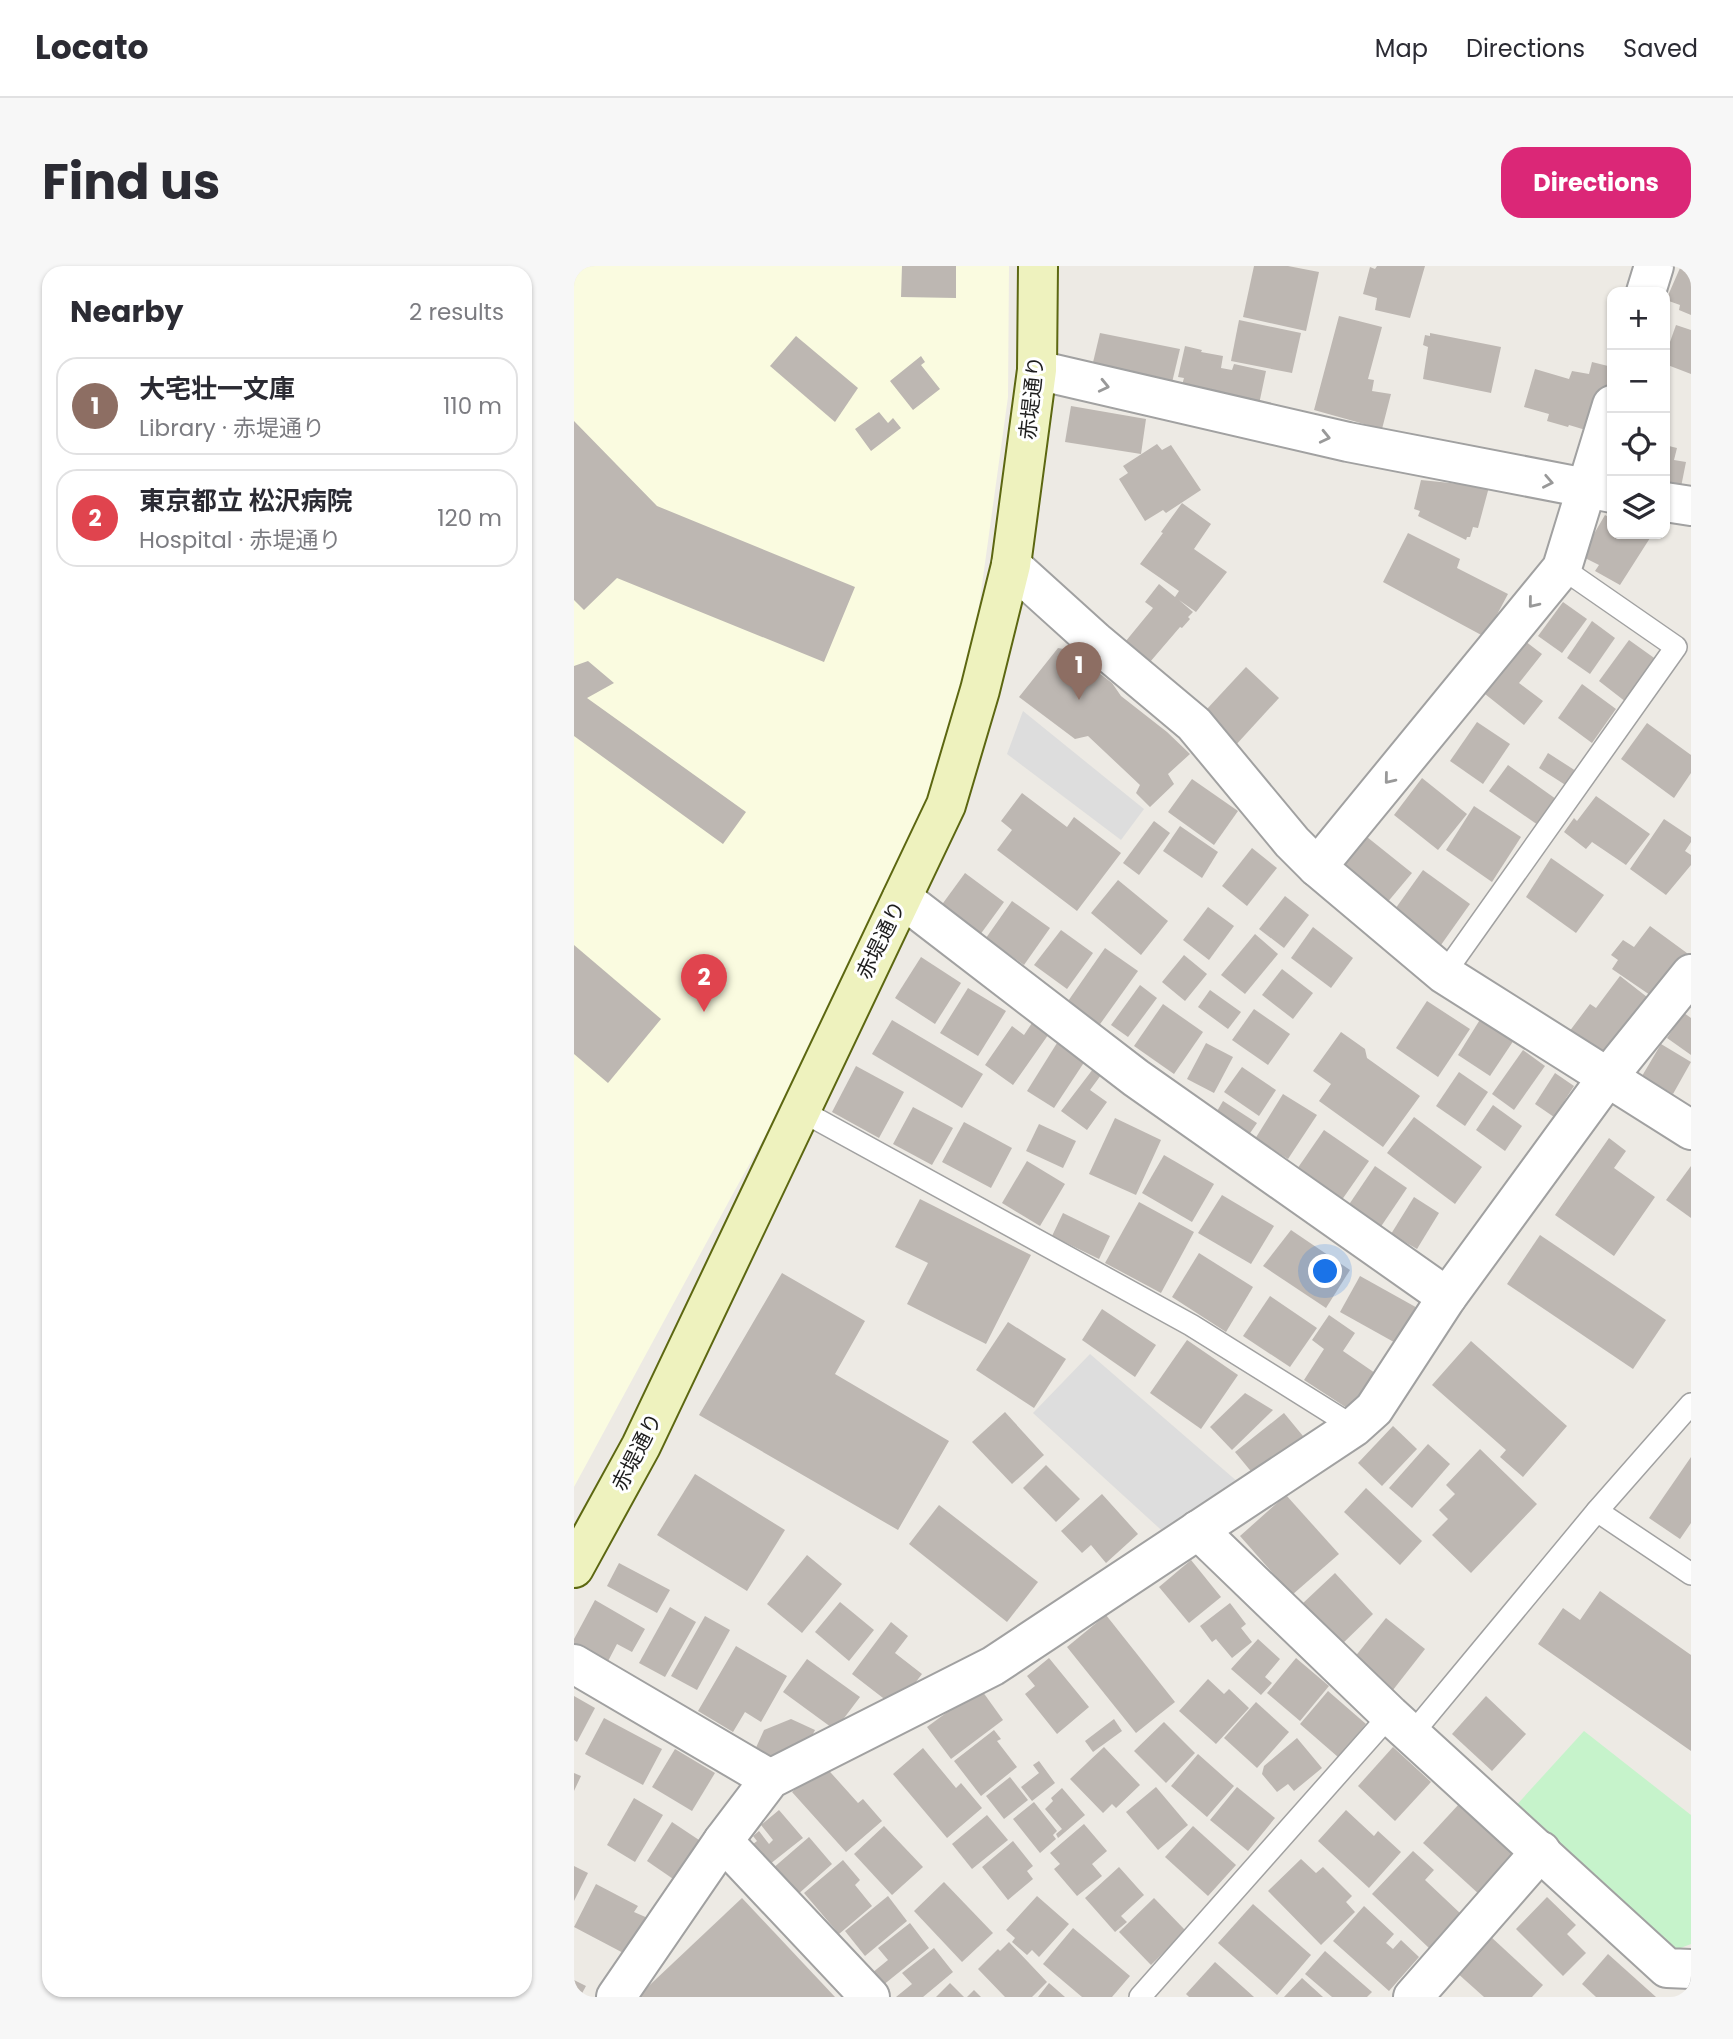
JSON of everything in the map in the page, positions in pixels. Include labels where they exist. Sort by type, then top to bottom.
[{"type":"street","name":"赤堤通り","points":[[574,1568],[641,1446],[946,805],[980,690],[1011,565],[1037,370],[1038,266]]},
{"type":"street","points":[[1648,287],[1654,266]]},
{"type":"street","points":[[1037,370],[1348,442],[1600,491]]},
{"type":"street","points":[[1317,866],[1562,568],[1600,491],[1611,413]]},
{"type":"street","points":[[1670,503],[1691,506]]},
{"type":"street","points":[[1011,565],[1095,641],[1194,724],[1292,842],[1444,974],[1691,1130]]},
{"type":"street","points":[[902,898],[1136,1077],[1447,1297]]},
{"type":"street","points":[[616,1997],[723,1841],[770,1779],[993,1666],[1354,1427],[1374,1409],[1447,1297],[1607,1078],[1691,974]]},
{"type":"street","points":[[1198,1530],[1401,1724],[1667,1968],[1691,1972],[1673,1997]]},
{"type":"street","points":[[574,1664],[770,1779]]},
{"type":"street","points":[[723,1841],[870,1997]]},
{"type":"street","points":[[1413,1997],[1541,1851]]},
{"type":"lane","points":[[1444,974],[1676,647],[1562,568]]},
{"type":"lane","points":[[800,1110],[1191,1325],[1354,1427]]},
{"type":"lane","points":[[1140,1997],[1401,1724],[1597,1511],[1691,1404]]},
{"type":"lane","points":[[1597,1511],[1691,1574]]},
{"type":"shaded area","points":[[574,266],[1009,266],[1008,397],[966,700],[933,835],[735,1190],[574,1487]]},
{"type":"shaded area","points":[[1023,711],[1144,809],[1121,840],[1007,754]]},
{"type":"shaded area","points":[[1090,1354],[1239,1483],[1170,1538],[1033,1413]]},
{"type":"green space","points":[[1584,1731],[1691,1815],[1691,1944],[1670,1952],[1512,1810]]},
{"type":"building","points":[[902,266],[956,266],[956,298],[901,297]]},
{"type":"building","points":[[1254,266],[1288,266],[1319,272],[1306,331],[1243,317]]},
{"type":"building","points":[[1377,266],[1425,266],[1410,318],[1375,310],[1377,298],[1363,294],[1370,267],[1375,269]]},
{"type":"building","points":[[1680,268],[1691,272],[1691,315],[1679,310],[1680,305],[1670,301],[1670,291]]},
{"type":"building","points":[[1339,316],[1382,327],[1368,379],[1374,380],[1372,391],[1391,394],[1382,429],[1314,410]]},
{"type":"building","points":[[1239,320],[1301,333],[1292,373],[1231,361]]},
{"type":"building","points":[[1676,325],[1691,330],[1691,374],[1670,366],[1670,342]]},
{"type":"building","points":[[1100,333],[1180,349],[1170,391],[1090,375]]},
{"type":"building","points":[[1430,333],[1501,347],[1491,393],[1423,379],[1428,347],[1423,345],[1425,335],[1430,336]]},
{"type":"building","points":[[796,336],[858,388],[835,422],[770,366]]},
{"type":"building","points":[[1185,346],[1223,356],[1221,368],[1232,370],[1234,364],[1266,371],[1258,409],[1180,392],[1184,378],[1178,377]]},
{"type":"building","points":[[921,356],[925,362],[921,365],[940,389],[913,410],[890,381]]},
{"type":"building","points":[[1592,362],[1607,366],[1607,385],[1598,418],[1589,431],[1547,421],[1549,414],[1524,407],[1535,369],[1569,379],[1572,371],[1589,374]]},
{"type":"building","points":[[1071,406],[1146,419],[1141,454],[1065,442]]},
{"type":"building","points":[[879,412],[888,423],[893,418],[901,428],[871,451],[855,429]]},
{"type":"building","points":[[574,421],[657,506],[855,587],[824,662],[617,578],[584,610],[574,600]]},
{"type":"building","points":[[1157,444],[1162,450],[1171,445],[1201,490],[1166,513],[1163,510],[1145,521],[1119,479],[1128,473],[1123,466]]},
{"type":"building","points":[[1670,446],[1677,448],[1674,460],[1686,462],[1679,497],[1670,495]]},
{"type":"building","points":[[1421,480],[1489,487],[1478,528],[1473,527],[1470,537],[1466,540],[1418,516],[1420,511],[1414,509]]},
{"type":"building","points":[[1182,503],[1211,524],[1194,549],[1227,572],[1196,612],[1179,600],[1193,612],[1188,617],[1190,619],[1144,669],[1121,647],[1153,608],[1145,602],[1159,584],[1175,597],[1179,591],[1140,564]]},
{"type":"building","points":[[1605,515],[1607,539],[1649,539],[1620,585],[1595,571],[1599,565],[1581,556]]},
{"type":"building","points":[[1408,533],[1460,559],[1457,568],[1508,594],[1485,637],[1383,582]]},
{"type":"building","points":[[1563,602],[1587,619],[1562,653],[1538,636]]},
{"type":"building","points":[[1592,621],[1615,638],[1590,674],[1567,658]]},
{"type":"building","points":[[1521,638],[1542,654],[1519,683],[1543,701],[1524,725],[1480,690]]},
{"type":"building","points":[[1629,640],[1657,660],[1626,702],[1599,681]]},
{"type":"building","points":[[1058,648],[1069,650],[1112,683],[1121,696],[1190,754],[1168,774],[1174,784],[1150,807],[1136,793],[1140,785],[1088,736],[1075,739],[1019,697]]},
{"type":"building","points":[[588,661],[614,683],[587,698],[746,812],[723,844],[574,736],[574,666]]},
{"type":"building","points":[[1246,667],[1279,698],[1234,747],[1206,710]]},
{"type":"building","points":[[1582,684],[1616,709],[1592,743],[1558,718]]},
{"type":"building","points":[[1477,722],[1510,744],[1483,784],[1450,761]]},
{"type":"building","points":[[1647,723],[1691,755],[1691,773],[1674,798],[1621,759]]},
{"type":"building","points":[[1548,753],[1576,771],[1567,786],[1539,768]]},
{"type":"building","points":[[1508,765],[1556,799],[1538,825],[1489,791]]},
{"type":"building","points":[[1422,778],[1467,814],[1438,850],[1394,815]]},
{"type":"building","points":[[1192,779],[1238,811],[1214,845],[1168,812]]},
{"type":"building","points":[[1022,793],[1067,827],[1074,817],[1121,853],[1077,911],[997,850],[1012,830],[1001,821]]},
{"type":"building","points":[[1596,796],[1650,834],[1626,865],[1592,842],[1586,849],[1564,832],[1574,818],[1577,821]]},
{"type":"building","points":[[1474,806],[1521,837],[1492,882],[1446,850]]},
{"type":"building","points":[[1664,819],[1691,837],[1685,851],[1691,855],[1691,865],[1666,895],[1630,869]]},
{"type":"building","points":[[1154,821],[1170,833],[1139,875],[1123,863]]},
{"type":"building","points":[[1180,826],[1218,852],[1202,878],[1163,851]]},
{"type":"building","points":[[1367,837],[1412,873],[1386,904],[1342,868]]},
{"type":"building","points":[[1252,848],[1277,868],[1247,906],[1222,886]]},
{"type":"building","points":[[1551,858],[1604,895],[1576,933],[1526,897]]},
{"type":"building","points":[[1423,870],[1470,904],[1436,952],[1388,919]]},
{"type":"building","points":[[965,873],[1004,902],[977,939],[938,910]]},
{"type":"building","points":[[1118,880],[1168,921],[1141,955],[1091,913]]},
{"type":"building","points":[[1285,896],[1309,915],[1284,948],[1259,929]]},
{"type":"building","points":[[1012,901],[1050,928],[1024,965],[986,938]]},
{"type":"building","points":[[1208,907],[1234,926],[1209,960],[1183,940]]},
{"type":"building","points":[[1650,926],[1691,956],[1650,995],[1612,969],[1618,960],[1611,955],[1623,940],[1634,947]]},
{"type":"building","points":[[1313,927],[1353,958],[1331,988],[1291,958]]},
{"type":"building","points":[[1061,930],[1093,953],[1067,989],[1034,965]]},
{"type":"building","points":[[1255,934],[1278,954],[1245,994],[1221,975]]},
{"type":"building","points":[[574,945],[661,1019],[608,1083],[574,1054]]},
{"type":"building","points":[[1105,948],[1138,971],[1098,1027],[1066,1004]]},
{"type":"building","points":[[1184,955],[1207,974],[1185,1001],[1162,982]]},
{"type":"building","points":[[921,957],[961,983],[935,1024],[895,998]]},
{"type":"building","points":[[1282,969],[1313,993],[1293,1019],[1262,995]]},
{"type":"building","points":[[1620,976],[1656,1004],[1603,1069],[1563,1040],[1590,1004],[1596,1008]]},
{"type":"building","points":[[1140,985],[1157,998],[1128,1037],[1111,1025]]},
{"type":"building","points":[[968,988],[1006,1011],[978,1056],[940,1033]]},
{"type":"building","points":[[1210,990],[1241,1012],[1228,1029],[1198,1007]]},
{"type":"building","points":[[1427,1001],[1470,1029],[1438,1077],[1396,1048]]},
{"type":"building","points":[[1163,1004],[1203,1032],[1174,1074],[1134,1046]]},
{"type":"building","points":[[1254,1009],[1290,1034],[1268,1065],[1232,1040]]},
{"type":"building","points":[[1684,1013],[1691,1018],[1691,1055],[1667,1038]]},
{"type":"building","points":[[1036,1017],[1053,1028],[1013,1085],[985,1065],[1012,1026],[1024,1035]]},
{"type":"building","points":[[1481,1018],[1514,1040],[1490,1076],[1458,1055]]},
{"type":"building","points":[[892,1020],[983,1074],[962,1108],[872,1054]]},
{"type":"building","points":[[1341,1032],[1365,1049],[1367,1058],[1420,1096],[1383,1147],[1319,1101],[1331,1084],[1313,1071]]},
{"type":"building","points":[[1057,1043],[1085,1061],[1054,1108],[1027,1091]]},
{"type":"building","points":[[1206,1043],[1233,1057],[1214,1093],[1187,1079]]},
{"type":"building","points":[[1661,1044],[1691,1062],[1673,1094],[1642,1076]]},
{"type":"building","points":[[1523,1050],[1545,1066],[1514,1110],[1492,1094]]},
{"type":"building","points":[[856,1066],[904,1092],[879,1138],[832,1112]]},
{"type":"building","points":[[1242,1067],[1276,1090],[1259,1116],[1224,1092]]},
{"type":"building","points":[[1093,1069],[1101,1075],[1090,1090],[1107,1102],[1087,1130],[1061,1111]]},
{"type":"building","points":[[1459,1072],[1488,1092],[1465,1126],[1436,1106]]},
{"type":"building","points":[[1555,1073],[1574,1086],[1554,1117],[1535,1104]]},
{"type":"building","points":[[1283,1094],[1317,1115],[1288,1159],[1255,1139]]},
{"type":"building","points":[[1223,1101],[1257,1123],[1246,1139],[1213,1118]]},
{"type":"building","points":[[1493,1105],[1522,1126],[1505,1151],[1476,1130]]},
{"type":"building","points":[[913,1107],[953,1128],[932,1165],[893,1144]]},
{"type":"building","points":[[1414,1117],[1482,1167],[1455,1204],[1387,1153]]},
{"type":"building","points":[[1115,1118],[1161,1140],[1136,1195],[1089,1174]]},
{"type":"building","points":[[964,1122],[1012,1148],[991,1188],[942,1162]]},
{"type":"building","points":[[1039,1124],[1076,1141],[1063,1168],[1026,1151]]},
{"type":"building","points":[[1324,1130],[1369,1161],[1339,1204],[1295,1172]]},
{"type":"building","points":[[1609,1138],[1626,1151],[1614,1168],[1655,1197],[1614,1256],[1555,1215]]},
{"type":"building","points":[[1164,1155],[1214,1184],[1192,1222],[1142,1193]]},
{"type":"building","points":[[1027,1161],[1065,1184],[1040,1226],[1002,1203]]},
{"type":"building","points":[[1375,1166],[1407,1188],[1380,1228],[1348,1206]]},
{"type":"building","points":[[1691,1166],[1691,1218],[1666,1200]]},
{"type":"building","points":[[1222,1195],[1274,1226],[1251,1264],[1198,1233]]},
{"type":"building","points":[[1414,1197],[1439,1213],[1417,1249],[1391,1234]]},
{"type":"building","points":[[920,1199],[1031,1255],[986,1344],[907,1304],[928,1263],[895,1247]]},
{"type":"building","points":[[1139,1202],[1194,1232],[1161,1293],[1105,1263]]},
{"type":"building","points":[[1063,1213],[1110,1236],[1099,1259],[1052,1236]]},
{"type":"building","points":[[1291,1230],[1350,1270],[1326,1308],[1263,1266]]},
{"type":"building","points":[[1540,1235],[1666,1320],[1633,1369],[1507,1284]]},
{"type":"building","points":[[1199,1253],[1253,1287],[1226,1332],[1172,1297]]},
{"type":"building","points":[[782,1273],[865,1321],[835,1374],[949,1441],[898,1530],[699,1415]]},
{"type":"building","points":[[1360,1276],[1421,1310],[1401,1346],[1340,1312]]},
{"type":"building","points":[[1270,1296],[1317,1328],[1290,1367],[1243,1336]]},
{"type":"building","points":[[1102,1309],[1156,1345],[1135,1377],[1082,1340]]},
{"type":"building","points":[[1329,1315],[1355,1333],[1343,1351],[1375,1373],[1350,1410],[1304,1380],[1324,1349],[1312,1340]]},
{"type":"building","points":[[1008,1322],[1066,1359],[1034,1408],[976,1370]]},
{"type":"building","points":[[1187,1340],[1238,1375],[1201,1429],[1150,1393]]},
{"type":"building","points":[[1471,1341],[1567,1426],[1523,1477],[1500,1457],[1506,1450],[1432,1385]]},
{"type":"building","points":[[1245,1393],[1273,1410],[1232,1450],[1210,1427]]},
{"type":"building","points":[[1005,1412],[1044,1455],[1012,1484],[972,1442]]},
{"type":"building","points":[[1284,1413],[1303,1436],[1254,1475],[1235,1452]]},
{"type":"building","points":[[1393,1426],[1417,1449],[1382,1486],[1358,1463]]},
{"type":"building","points":[[1428,1444],[1450,1464],[1412,1508],[1389,1488]]},
{"type":"building","points":[[1480,1449],[1537,1504],[1471,1573],[1432,1535],[1448,1519],[1439,1510],[1455,1494],[1446,1485]]},
{"type":"building","points":[[1691,1457],[1691,1523],[1680,1539],[1649,1518]]},
{"type":"building","points":[[1046,1465],[1080,1499],[1056,1522],[1023,1488]]},
{"type":"building","points":[[695,1474],[785,1530],[747,1591],[657,1535]]},
{"type":"building","points":[[1366,1488],[1422,1541],[1400,1565],[1344,1512]]},
{"type":"building","points":[[1102,1494],[1138,1534],[1106,1563],[1091,1545],[1082,1553],[1061,1531]]},
{"type":"building","points":[[1286,1495],[1339,1554],[1292,1595],[1240,1536]]},
{"type":"building","points":[[939,1505],[1038,1582],[1007,1622],[909,1544]]},
{"type":"building","points":[[807,1555],[842,1584],[802,1633],[767,1604]]},
{"type":"building","points":[[1191,1560],[1221,1597],[1189,1623],[1159,1587]]},
{"type":"building","points":[[619,1563],[670,1590],[657,1613],[607,1586]]},
{"type":"building","points":[[1335,1573],[1373,1614],[1340,1646],[1301,1605]]},
{"type":"building","points":[[1600,1591],[1691,1655],[1691,1751],[1538,1644],[1563,1608],[1580,1620]]},
{"type":"building","points":[[595,1600],[645,1629],[632,1652],[617,1644],[606,1665],[574,1647],[574,1639]]},
{"type":"building","points":[[840,1602],[874,1630],[849,1661],[815,1632]]},
{"type":"building","points":[[1230,1603],[1246,1624],[1241,1628],[1252,1642],[1232,1658],[1216,1639],[1212,1642],[1200,1626]]},
{"type":"building","points":[[670,1607],[696,1622],[665,1677],[639,1663]]},
{"type":"building","points":[[1106,1615],[1175,1702],[1136,1733],[1067,1647]]},
{"type":"building","points":[[705,1616],[730,1630],[697,1690],[671,1676]]},
{"type":"building","points":[[1386,1618],[1425,1649],[1393,1690],[1354,1658]]},
{"type":"building","points":[[891,1622],[908,1636],[895,1653],[922,1674],[896,1708],[852,1674]]},
{"type":"building","points":[[1258,1639],[1280,1659],[1265,1677],[1272,1683],[1261,1695],[1231,1669]]},
{"type":"building","points":[[736,1646],[787,1676],[761,1722],[745,1712],[733,1732],[698,1711]]},
{"type":"building","points":[[1049,1658],[1089,1707],[1057,1734],[1025,1694],[1035,1686],[1027,1676]]},
{"type":"building","points":[[1296,1658],[1329,1686],[1300,1721],[1267,1693]]},
{"type":"building","points":[[807,1659],[860,1697],[835,1730],[783,1692]]},
{"type":"building","points":[[1208,1679],[1224,1694],[1229,1689],[1249,1708],[1216,1744],[1179,1711]]},
{"type":"building","points":[[980,1688],[1003,1720],[951,1759],[927,1727]]},
{"type":"building","points":[[1328,1691],[1366,1724],[1338,1757],[1300,1724]]},
{"type":"building","points":[[574,1696],[595,1708],[577,1742],[574,1740]]},
{"type":"building","points":[[1486,1696],[1526,1734],[1492,1771],[1452,1734]]},
{"type":"building","points":[[1256,1702],[1289,1732],[1257,1768],[1224,1738]]},
{"type":"building","points":[[604,1718],[662,1749],[643,1785],[585,1754]]},
{"type":"building","points":[[791,1719],[815,1730],[804,1752],[776,1762],[754,1752],[764,1730]]},
{"type":"building","points":[[1114,1719],[1122,1731],[1093,1752],[1085,1741]]},
{"type":"building","points":[[1164,1722],[1195,1753],[1166,1783],[1134,1751]]},
{"type":"building","points":[[994,1730],[1001,1739],[997,1741],[1017,1767],[981,1796],[954,1761]]},
{"type":"building","points":[[1297,1738],[1322,1768],[1294,1791],[1288,1784],[1277,1792],[1262,1774],[1264,1766]]},
{"type":"building","points":[[1104,1747],[1140,1785],[1116,1808],[1112,1804],[1103,1813],[1070,1779]]},
{"type":"building","points":[[1393,1747],[1431,1782],[1395,1821],[1358,1786]]},
{"type":"building","points":[[923,1748],[956,1788],[961,1783],[982,1808],[947,1838],[893,1774]]},
{"type":"building","points":[[675,1749],[715,1773],[692,1811],[652,1787]]},
{"type":"building","points":[[1198,1754],[1234,1786],[1207,1817],[1171,1786]]},
{"type":"building","points":[[1039,1761],[1055,1783],[1032,1801],[1021,1787],[1039,1773],[1033,1765]]},
{"type":"building","points":[[823,1764],[858,1803],[863,1799],[882,1821],[846,1852],[792,1792]]},
{"type":"building","points":[[574,1773],[581,1776],[574,1791]]},
{"type":"building","points":[[1010,1777],[1028,1800],[1004,1819],[986,1796]]},
{"type":"building","points":[[1156,1787],[1188,1825],[1158,1850],[1126,1812]]},
{"type":"building","points":[[1237,1787],[1275,1818],[1248,1851],[1210,1820]]},
{"type":"building","points":[[1062,1788],[1085,1815],[1058,1838],[1056,1834],[1062,1829],[1045,1809],[1053,1801],[1051,1798]]},
{"type":"building","points":[[634,1798],[663,1815],[635,1862],[607,1845]]},
{"type":"building","points":[[1034,1802],[1057,1831],[1053,1835],[1056,1839],[1040,1853],[1013,1819]]},
{"type":"building","points":[[1460,1803],[1517,1855],[1480,1895],[1423,1843]]},
{"type":"building","points":[[779,1810],[803,1838],[765,1868],[748,1848],[757,1841],[753,1836],[759,1831],[769,1844],[773,1840],[761,1825]]},
{"type":"building","points":[[1346,1810],[1374,1836],[1378,1831],[1401,1852],[1369,1888],[1318,1841]]},
{"type":"building","points":[[987,1815],[1008,1840],[972,1869],[952,1844]]},
{"type":"building","points":[[672,1822],[705,1844],[679,1883],[647,1861]]},
{"type":"building","points":[[1084,1824],[1107,1851],[1092,1864],[1102,1876],[1077,1896],[1054,1869],[1060,1864],[1050,1853]]},
{"type":"building","points":[[884,1826],[923,1867],[892,1895],[854,1854]]},
{"type":"building","points":[[1193,1826],[1236,1865],[1208,1896],[1165,1857]]},
{"type":"building","points":[[809,1837],[832,1864],[796,1896],[772,1869]]},
{"type":"building","points":[[1013,1841],[1033,1866],[1027,1871],[1033,1879],[1008,1900],[982,1867]]},
{"type":"building","points":[[1413,1851],[1434,1870],[1425,1880],[1461,1914],[1429,1948],[1372,1894]]},
{"type":"building","points":[[1301,1859],[1316,1873],[1323,1867],[1352,1896],[1346,1902],[1355,1912],[1321,1945],[1268,1891]]},
{"type":"building","points":[[843,1860],[860,1880],[855,1885],[872,1906],[839,1934],[804,1893]]},
{"type":"building","points":[[574,1866],[588,1873],[574,1901]]},
{"type":"building","points":[[1119,1867],[1144,1895],[1121,1916],[1127,1922],[1115,1932],[1085,1898]]},
{"type":"building","points":[[944,1882],[993,1933],[962,1962],[914,1911]]},
{"type":"building","points":[[596,1884],[638,1906],[634,1912],[650,1919],[629,1956],[574,1927]]},
{"type":"building","points":[[888,1896],[907,1921],[865,1956],[845,1931]]},
{"type":"building","points":[[1037,1896],[1069,1924],[1039,1957],[1032,1950],[1027,1955],[1012,1942],[1015,1938],[1006,1930]]},
{"type":"building","points":[[1547,1897],[1576,1925],[1567,1934],[1586,1953],[1563,1976],[1516,1929]]},
{"type":"building","points":[[742,1898],[835,1997],[637,1997]]},
{"type":"building","points":[[1154,1898],[1186,1931],[1151,1965],[1119,1932]]},
{"type":"building","points":[[1253,1904],[1311,1955],[1277,1995],[1218,1943]]},
{"type":"building","points":[[1364,1906],[1394,1934],[1386,1943],[1393,1949],[1401,1940],[1419,1957],[1389,1991],[1333,1941]]},
{"type":"building","points":[[910,1923],[929,1948],[882,1986],[872,1973],[888,1960],[878,1948]]},
{"type":"building","points":[[1073,1928],[1130,1976],[1112,1997],[1082,1997],[1043,1964]]},
{"type":"building","points":[[1490,1936],[1543,1985],[1532,1997],[1484,1997],[1456,1972]]},
{"type":"building","points":[[1009,1942],[1047,1982],[1032,1997],[1005,1997],[978,1969]]},
{"type":"building","points":[[934,1948],[953,1972],[923,1997],[896,1997],[912,1984],[902,1973]]},
{"type":"building","points":[[1325,1951],[1372,1992],[1367,1997],[1332,1997],[1305,1974]]},
{"type":"building","points":[[1608,1954],[1656,1997],[1596,1997],[1582,1984]]},
{"type":"building","points":[[1215,1962],[1254,1997],[1189,1997],[1186,1994]]},
{"type":"building","points":[[1302,1978],[1323,1997],[1284,1997]]},
{"type":"building","points":[[574,1980],[586,1986],[580,1997],[574,1997]]},
{"type":"building","points":[[950,1983],[964,1997],[936,1997]]},
{"type":"building","points":[[1049,1983],[1065,1997],[1038,1997]]},
{"type":"building","points":[[974,1990],[981,1997],[967,1997]]},
{"type":"place","name":"大宅壮一文庫","points":[[1079,700]]},
{"type":"place","name":"東京都立 松沢病院","points":[[704,1012]]}]
